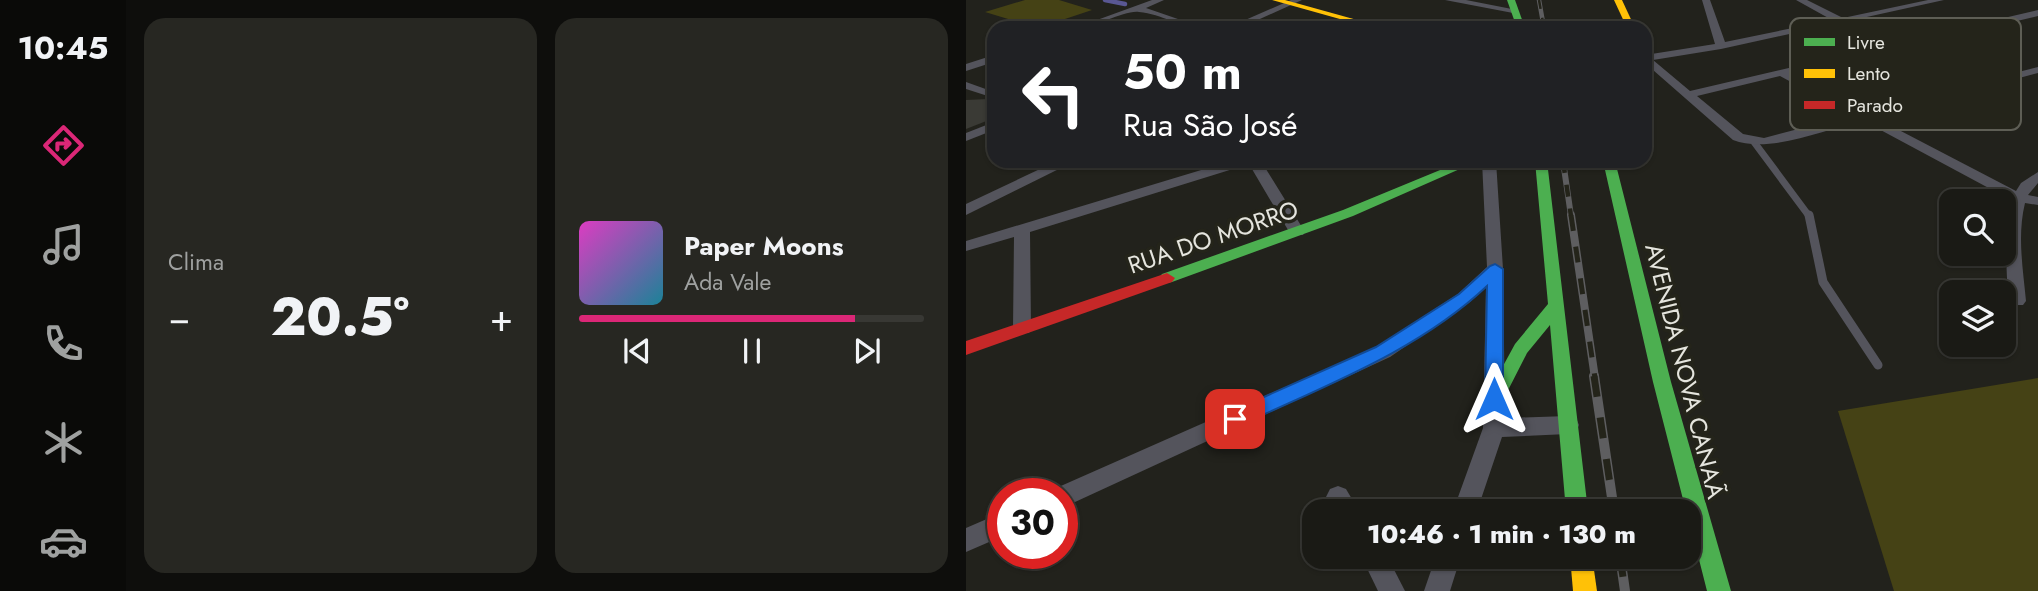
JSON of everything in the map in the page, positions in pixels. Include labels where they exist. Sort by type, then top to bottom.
[{"type":"street","points":[[1100,21],[1160,0]]},
{"type":"street","points":[[1449,0],[1512,5]]},
{"type":"street","points":[[1618,0],[1628,21]]},
{"type":"street","points":[[1706,0],[1721,46]]},
{"type":"street","points":[[1800,0],[1836,18]]},
{"type":"street","points":[[1850,18],[1940,0]]},
{"type":"street","points":[[1247,21],[1288,1],[1356,21]]},
{"type":"street","points":[[1137,8],[1177,21]]},
{"type":"street","points":[[2016,18],[2038,13]]},
{"type":"street","points":[[1652,57],[1790,31]]},
{"type":"street","points":[[966,68],[987,60]]},
{"type":"street","points":[[1652,64],[1738,137],[1754,142],[1804,130]]},
{"type":"street","points":[[1687,95],[1790,70]]},
{"type":"street","points":[[2021,74],[2038,70]]},
{"type":"street","points":[[1780,72],[1790,77]]},
{"type":"street","points":[[966,85],[987,93]]},
{"type":"street","points":[[966,138],[987,129]]},
{"type":"street","points":[[1889,130],[2018,198],[2038,201]]},
{"type":"street","points":[[966,210],[1053,168]]},
{"type":"street","points":[[966,246],[1222,168]]},
{"type":"street","points":[[1258,168],[1297,232]]},
{"type":"street","name":"RUA DO MORRO","points":[[966,348],[1297,232],[1395,196],[1457,168]]},
{"type":"street","points":[[1469,499],[1494,428],[1495,269],[1489,168]]},
{"type":"street","points":[[1542,168],[1576,499]]},
{"type":"street","name":"AVENIDA NOVA CANAÃ","points":[[1611,168],[1662,382],[1719,591]]},
{"type":"street","points":[[2017,300],[2014,227],[2018,198],[2038,176]]},
{"type":"street","points":[[966,193],[985,201]]},
{"type":"street","points":[[1022,328],[1023,229]]},
{"type":"street","points":[[1078,490],[1382,352],[1464,298],[1495,269]]},
{"type":"street","points":[[1494,399],[1519,350],[1534,328],[1556,304]]},
{"type":"street","points":[[1494,428],[1568,425]]},
{"type":"street","points":[[966,540],[987,531]]},
{"type":"street","points":[[1380,569],[1392,591]]},
{"type":"street","points":[[1437,591],[1445,569]]},
{"type":"street","points":[[1582,569],[1585,591]]},
{"type":"lane","points":[[1754,142],[1810,214],[1823,282],[1878,365]]},
{"type":"shaded area","points":[[1025,0],[1059,0],[1092,10],[1059,21],[1015,21],[985,12]]},
{"type":"shaded area","points":[[2038,378],[2038,591],[1894,591],[1838,411]]},
{"type":"building","points":[[987,99],[987,121],[966,129],[966,100]]},
{"type":"waterway","points":[[1105,0],[1125,4]]},
{"type":"railway","points":[[1539,0],[1543,21]]},
{"type":"railway","points":[[1564,168],[1571,216]]},
{"type":"railway","points":[[1571,215],[1595,378]]},
{"type":"railway","points":[[1594,376],[1612,499]]},
{"type":"railway","points":[[1622,569],[1625,591]]},
{"type":"traffic: fast","points":[[1511,0],[1518,21]]},
{"type":"traffic: fast","points":[[1167,278],[1348,213],[1455,168]]},
{"type":"traffic: fast","points":[[1542,168],[1576,499]]},
{"type":"traffic: fast","points":[[1611,168],[1662,382],[1719,591]]},
{"type":"traffic: fast","points":[[1494,399],[1521,349],[1556,305]]},
{"type":"traffic: slow","points":[[1276,0],[1356,21]]},
{"type":"traffic: slow","points":[[1618,0],[1628,21]]},
{"type":"traffic: slow","points":[[1582,569],[1585,591]]},
{"type":"traffic: jam","points":[[966,348],[1167,278]]},
{"type":"route","points":[[1235,419],[1382,352],[1464,298],[1495,269],[1494,399]]}]
